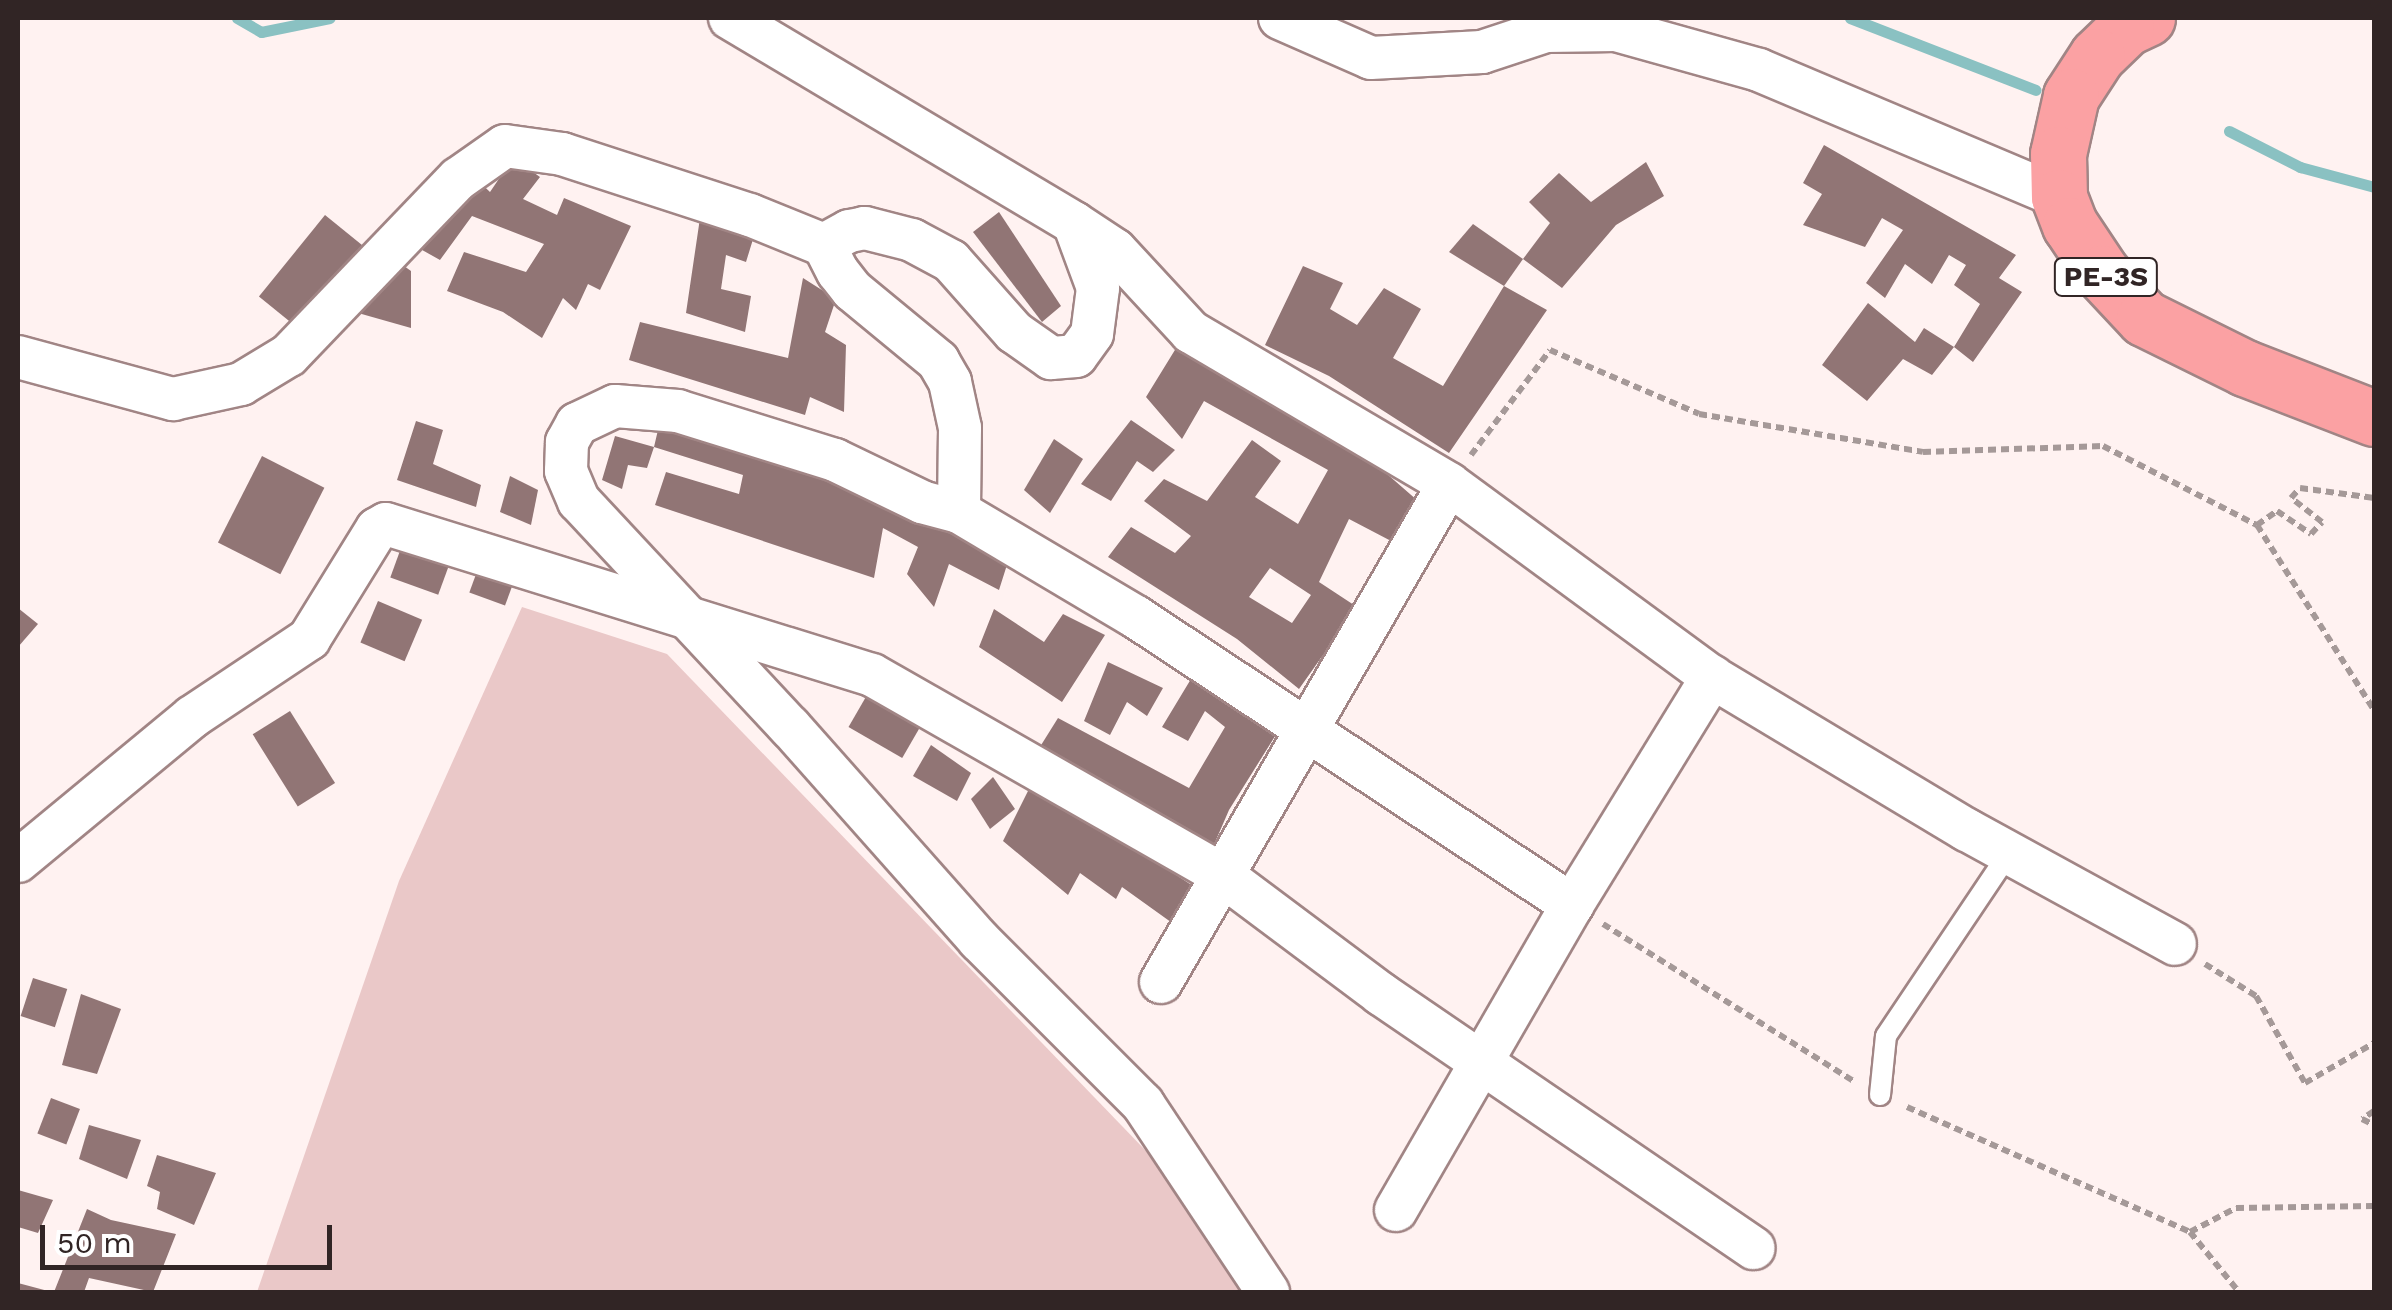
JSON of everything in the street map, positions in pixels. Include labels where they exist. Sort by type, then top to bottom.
[{"type":"highway","name":"PE-3S","points":[[2147,18],[2126,28],[2097,56],[2071,96],[2058,154],[2059,197],[2070,225],[2102,273],[2144,318],[2245,368],[2374,418]]},
{"type":"street","points":[[730,18],[1115,250],[1191,332],[1449,484],[1712,678],[2009,853],[2175,944]]},
{"type":"street","points":[[1280,18],[1372,58],[1482,52],[1546,30],[1616,30],[1759,70],[2059,197]]},
{"type":"street","points":[[18,357],[173,399],[241,384],[289,355],[458,179],[505,146],[562,154],[750,215],[824,245],[852,290],[900,326],[938,362],[950,382],[960,428],[959,512]]},
{"type":"street","points":[[824,245],[865,228],[912,240],[950,260],[1014,332],[1051,358],[1064,359],[1086,347],[1098,288],[1074,223]]},
{"type":"street","points":[[1268,1292],[1143,1104],[978,940],[690,618],[579,501],[566,471],[566,442],[577,424],[591,414],[615,406],[678,411],[835,460],[922,502],[959,512],[1104,597],[1572,905]]},
{"type":"street","points":[[1161,982],[1449,484]]},
{"type":"street","points":[[18,861],[157,744],[318,630],[380,526],[872,675],[1222,875],[1482,1064],[1754,1248]]},
{"type":"street","points":[[1396,1210],[1572,905],[1712,678]]},
{"type":"lane","points":[[1880,1095],[1886,1036],[2009,853]]},
{"type":"path","points":[[1449,484],[1550,350],[1699,414],[1923,452],[2102,446],[2258,525],[2374,710]]},
{"type":"path","points":[[2258,525],[2277,511],[2311,534],[2322,522],[2291,498],[2300,488],[2374,498]]},
{"type":"path","points":[[2175,944],[2256,996],[2305,1083],[2374,1043]]},
{"type":"path","points":[[2374,1111],[2362,1119],[2374,1125]]},
{"type":"path","points":[[2238,1292],[2190,1232],[2236,1208],[2374,1206]]},
{"type":"shaded area","points":[[522,607],[667,654],[1201,1208],[1261,1292],[257,1292],[399,881]]},
{"type":"building","points":[[1824,145],[2016,255],[1999,278],[2022,292],[1973,362],[1954,347],[1980,304],[1954,285],[1966,265],[1949,255],[1932,284],[1905,264],[1885,298],[1866,283],[1903,230],[1882,218],[1865,247],[1803,225],[1822,194],[1803,183]]},
{"type":"building","points":[[513,158],[540,177],[523,199],[557,215],[564,198],[631,226],[600,290],[588,284],[576,310],[563,298],[542,338],[503,312],[447,291],[464,252],[526,272],[544,244],[472,216],[440,260],[415,246],[471,174],[490,192]]},
{"type":"building","points":[[1646,162],[1664,196],[1616,225],[1562,288],[1523,259],[1550,223],[1529,202],[1559,173],[1591,202]]},
{"type":"building","points":[[999,212],[1061,306],[1042,322],[973,232]]},
{"type":"building","points":[[325,215],[362,245],[296,327],[259,297]]},
{"type":"building","points":[[700,218],[754,236],[746,262],[726,255],[721,289],[751,296],[745,332],[686,313]]},
{"type":"building","points":[[1473,224],[1523,259],[1504,286],[1449,252]]},
{"type":"building","points":[[390,256],[411,271],[411,328],[344,309]]},
{"type":"building","points":[[1303,266],[1343,283],[1330,309],[1357,325],[1384,288],[1421,309],[1393,358],[1443,386],[1504,286],[1547,310],[1449,453],[1329,376],[1265,345]]},
{"type":"building","points":[[803,278],[836,299],[825,332],[846,345],[844,412],[810,397],[805,415],[629,360],[640,322],[788,358]]},
{"type":"building","points":[[1868,303],[1915,342],[1924,328],[1954,347],[1932,375],[1903,359],[1867,401],[1822,365]]},
{"type":"building","points":[[1178,345],[1379,467],[1418,501],[1393,542],[1349,519],[1319,582],[1357,607],[1299,689],[1237,639],[1108,557],[1131,527],[1175,553],[1191,536],[1144,501],[1164,479],[1207,501],[1252,440],[1281,461],[1255,497],[1298,524],[1328,470],[1204,401],[1182,439],[1146,397]],"holes":[[[1270,568],[1311,595],[1292,623],[1249,597]]]},
{"type":"building","points":[[661,417],[1012,549],[999,590],[949,564],[934,607],[907,574],[918,547],[883,528],[874,578],[655,505],[666,472],[739,494],[743,475],[654,447]]},
{"type":"building","points":[[1131,420],[1175,450],[1153,472],[1137,461],[1111,501],[1081,484]]},
{"type":"building","points":[[416,421],[443,430],[433,464],[481,485],[476,507],[397,480]]},
{"type":"building","points":[[615,436],[654,447],[647,468],[628,465],[622,489],[602,480]]},
{"type":"building","points":[[1054,439],[1083,459],[1050,513],[1024,490]]},
{"type":"building","points":[[262,456],[324,488],[280,574],[218,542]]},
{"type":"building","points":[[510,476],[538,490],[531,525],[500,512]]},
{"type":"building","points":[[405,537],[453,554],[438,595],[390,577]]},
{"type":"building","points":[[483,555],[519,568],[505,606],[469,593]]},
{"type":"building","points":[[378,601],[422,620],[405,661],[360,642]]},
{"type":"building","points":[[18,608],[38,624],[18,647]]},
{"type":"building","points":[[994,609],[1044,642],[1063,614],[1105,635],[1062,702],[979,647]]},
{"type":"building","points":[[1108,662],[1163,688],[1147,716],[1127,702],[1110,735],[1084,721]]},
{"type":"building","points":[[1194,674],[1277,733],[1229,810],[1213,847],[1038,750],[1058,718],[1189,788],[1225,727],[1205,711],[1188,741],[1162,727]]},
{"type":"building","points":[[867,695],[921,726],[902,758],[848,727]]},
{"type":"building","points":[[290,711],[335,783],[298,806],[253,734]]},
{"type":"building","points":[[931,745],[971,773],[957,801],[913,776]]},
{"type":"building","points":[[993,777],[1015,809],[990,829],[971,799]]},
{"type":"building","points":[[1033,781],[1196,888],[1175,925],[1122,887],[1116,899],[1080,873],[1068,895],[1003,841]]},
{"type":"building","points":[[33,978],[67,989],[55,1027],[21,1016]]},
{"type":"building","points":[[81,994],[121,1009],[97,1074],[62,1065]]},
{"type":"building","points":[[51,1098],[80,1109],[66,1145],[37,1133]]},
{"type":"building","points":[[89,1125],[141,1140],[127,1179],[79,1159]]},
{"type":"building","points":[[157,1155],[216,1173],[194,1225],[157,1209],[160,1192],[147,1186]]},
{"type":"building","points":[[18,1190],[53,1200],[38,1233],[18,1227]]},
{"type":"building","points":[[87,1209],[111,1220],[176,1234],[153,1292],[89,1278],[84,1292],[54,1292]]},
{"type":"building","points":[[18,1283],[48,1291],[48,1292],[18,1292]]},
{"type":"waterway","points":[[237,18],[261,32],[330,18]]},
{"type":"waterway","points":[[1850,18],[2036,90]]},
{"type":"waterway","points":[[2229,131],[2300,167],[2374,187]]}]
